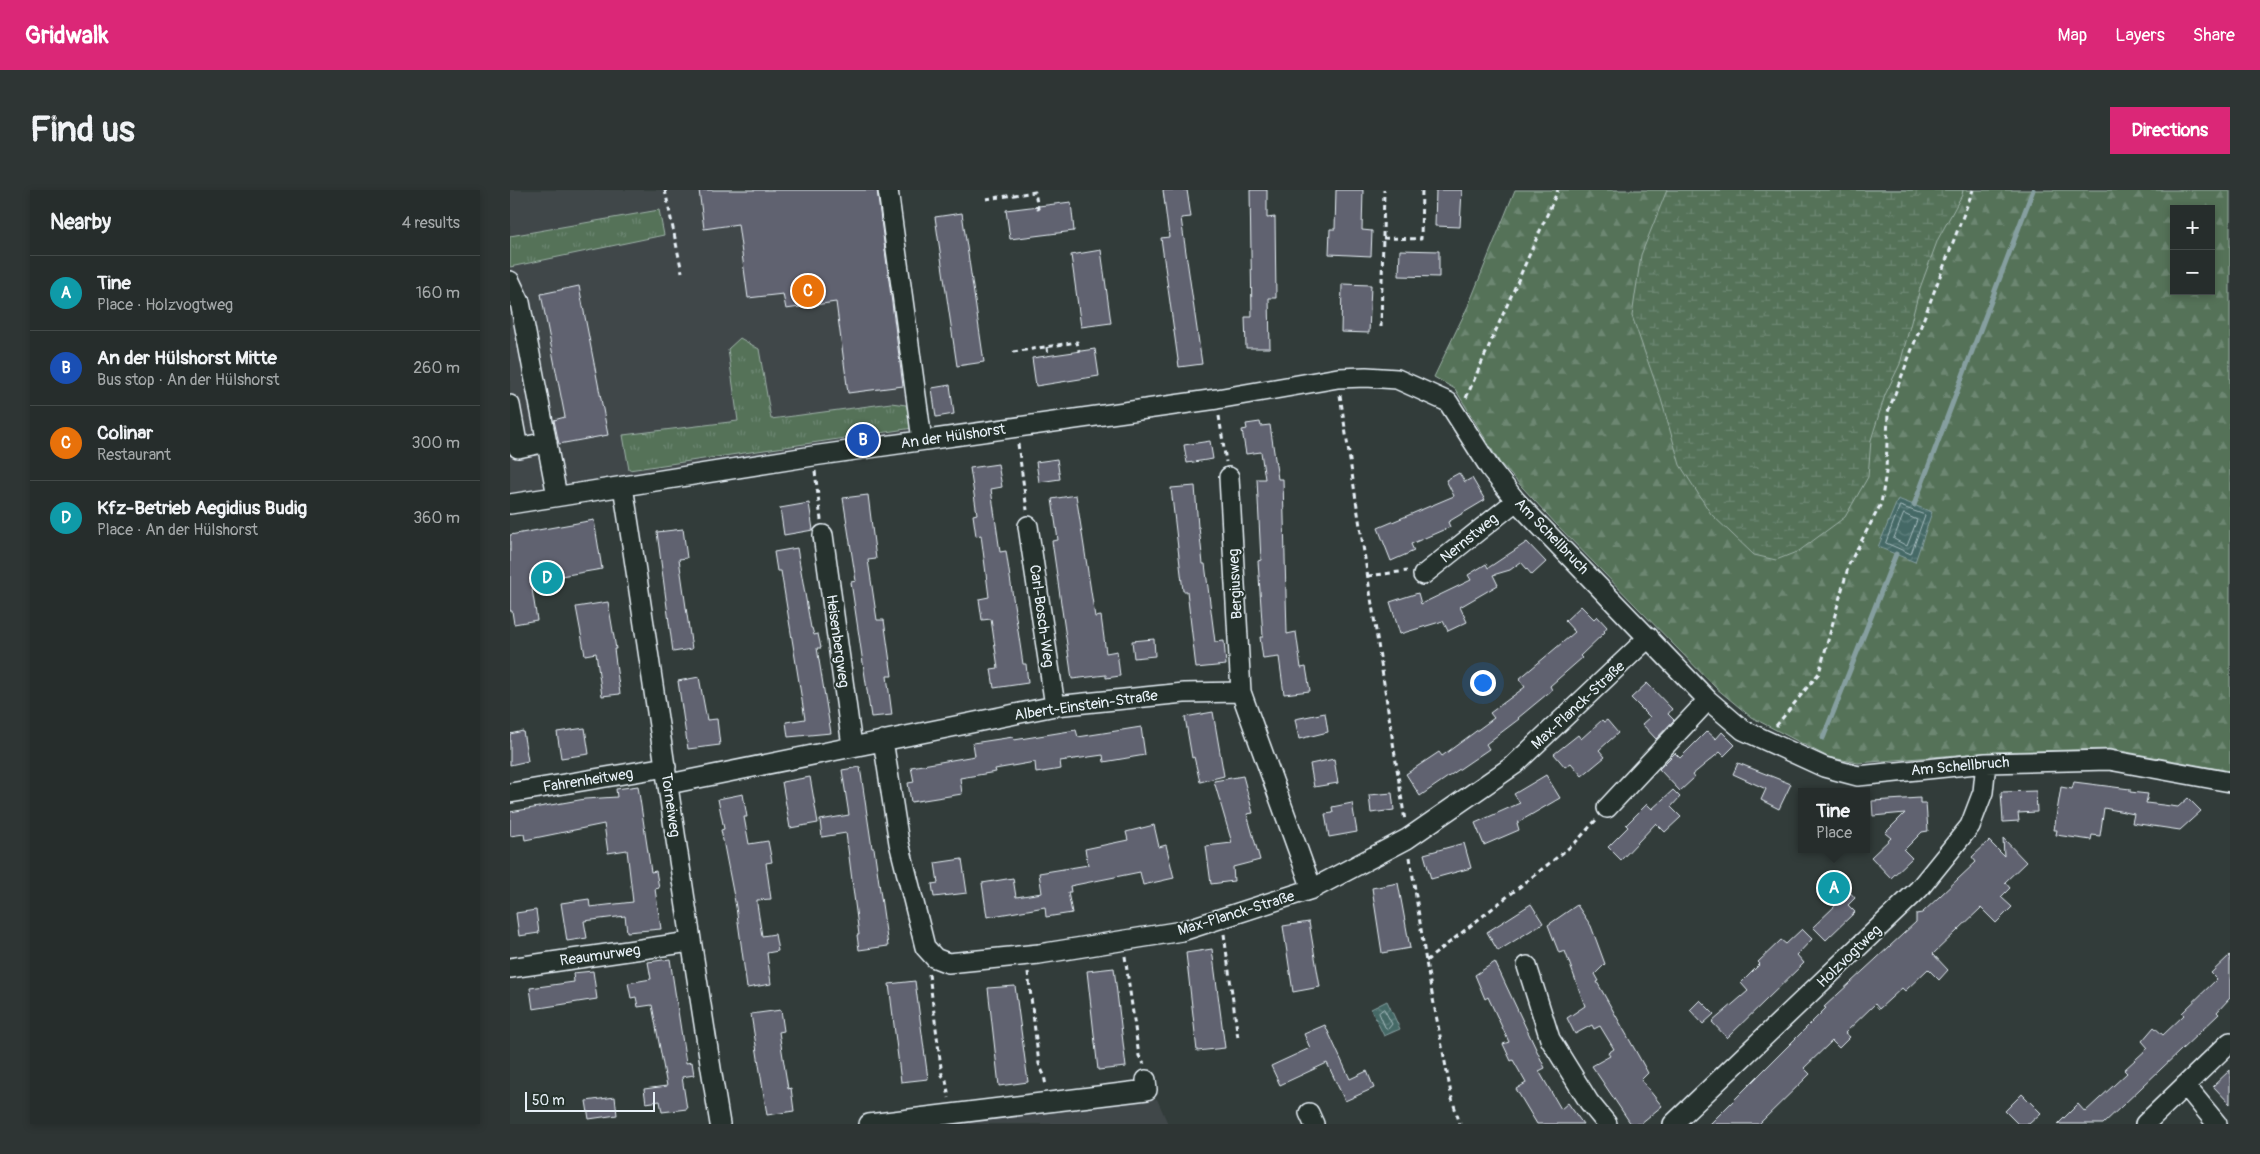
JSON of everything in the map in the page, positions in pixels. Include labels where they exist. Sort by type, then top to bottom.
[{"type":"street","points":[[888,190],[922,440]]},
{"type":"street","points":[[510,281],[520,302],[557,496]]},
{"type":"street","name":"An der Hülshorst","points":[[510,504],[1016,426],[1217,399],[1338,378],[1397,380]]},
{"type":"street","name":"Am Schellbruch","points":[[1397,380],[1448,402],[1490,468],[1516,500],[1708,700],[1743,730],[1765,741],[1824,767],[1858,776],[1986,763],[2109,760],[2230,782]]},
{"type":"street","points":[[510,405],[518,448],[547,442]]},
{"type":"street","name":"Bergiusweg","points":[[1228,477],[1241,692]]},
{"type":"street","name":"Torneiweg","points":[[623,486],[667,775],[690,942],[720,1124]]},
{"type":"street","name":"Nernstweg","points":[[1427,572],[1516,500]]},
{"type":"street","name":"Carl-Bosch-Weg","points":[[1028,526],[1055,706]]},
{"type":"street","name":"Heisenbergweg","points":[[823,535],[852,746]]},
{"type":"street","name":"Max-Planck-Straße","points":[[925,947],[935,958],[948,963],[1026,955],[1182,931],[1312,889],[1407,839],[1514,765],[1649,637]]},
{"type":"street","points":[[1241,692],[1312,889]]},
{"type":"street","name":"Albert-Einstein-Straße","points":[[667,775],[852,746],[1055,706],[1184,693],[1241,692]]},
{"type":"street","points":[[1607,808],[1708,700]]},
{"type":"street","points":[[883,740],[899,843],[925,947]]},
{"type":"street","name":"Holzvogtweg","points":[[1673,1124],[1919,889],[1970,826],[1983,792],[1986,763]]},
{"type":"street","name":"Fahrenheitweg","points":[[510,793],[667,775]]},
{"type":"street","name":"Reaumurweg","points":[[510,968],[690,942]]},
{"type":"street","points":[[1527,966],[1550,1039],[1589,1102],[1607,1124]]},
{"type":"street","points":[[2145,1124],[2230,1042]]},
{"type":"street","points":[[869,1124],[1147,1090],[1146,1080]]},
{"type":"street","points":[[2185,1085],[2217,1124]]},
{"type":"path","points":[[665,190],[682,272]]},
{"type":"path","points":[[1381,327],[1384,190]]},
{"type":"path","points":[[1383,238],[1422,238],[1422,190]]},
{"type":"path","points":[[1458,417],[1558,190]]},
{"type":"path","points":[[1765,741],[1819,673],[1849,564],[1880,504],[1886,472],[1888,412],[1973,190]]},
{"type":"path","points":[[986,199],[1035,192],[1039,214]]},
{"type":"path","points":[[1013,352],[1077,342],[1078,351]]},
{"type":"path","points":[[1047,347],[1048,356]]},
{"type":"path","points":[[1338,378],[1426,962],[1452,1099],[1460,1124]]},
{"type":"path","points":[[1217,399],[1228,477]]},
{"type":"path","points":[[1016,426],[1028,526]]},
{"type":"path","points":[[816,475],[823,535]]},
{"type":"path","points":[[1368,576],[1427,572]]},
{"type":"path","points":[[1426,962],[1575,843],[1607,808]]},
{"type":"path","points":[[1222,919],[1238,1038]]},
{"type":"path","points":[[1123,940],[1139,1056],[1143,1061],[1146,1080]]},
{"type":"path","points":[[925,947],[942,1075],[946,1080],[950,1114]]},
{"type":"path","points":[[1026,955],[1039,1064],[1044,1075],[1047,1102]]},
{"type":"shaded area","points":[[510,190],[895,190],[929,439],[510,505]]},
{"type":"shaded area","points":[[1157,1099],[1168,1124],[951,1124]]},
{"type":"green space","points":[[1515,190],[2230,190],[2230,771],[2110,749],[1993,752],[1858,763],[1828,757],[1751,717],[1716,688],[1556,524],[1500,463],[1455,389],[1434,377],[1469,304]]},
{"type":"green space","points":[[1667,190],[1963,190],[1938,239],[1920,288],[1900,364],[1885,395],[1871,440],[1868,477],[1845,517],[1799,551],[1776,560],[1754,555],[1711,514],[1680,465],[1661,399],[1632,316],[1641,255]]},
{"type":"green space","points":[[659,210],[664,235],[510,267],[510,236]]},
{"type":"green space","points":[[740,338],[759,349],[771,419],[891,403],[906,405],[913,428],[629,470],[623,435],[738,421],[728,349]]},
{"type":"water","points":[[1898,499],[1932,512],[1915,562],[1878,547]]},
{"type":"water","points":[[1387,1001],[1400,1029],[1384,1036],[1371,1009]]},
{"type":"building","points":[[699,190],[877,190],[903,386],[848,393],[836,302],[786,309],[783,294],[748,298],[738,224],[704,229]]},
{"type":"building","points":[[1163,190],[1187,190],[1191,217],[1181,218],[1202,364],[1179,367],[1161,238],[1169,237]]},
{"type":"building","points":[[1250,190],[1267,190],[1267,218],[1275,217],[1276,298],[1269,298],[1270,348],[1246,348],[1245,317],[1252,317]]},
{"type":"building","points":[[1336,190],[1363,190],[1362,230],[1372,231],[1371,256],[1329,254],[1330,229],[1335,229]]},
{"type":"building","points":[[1436,190],[1462,190],[1460,227],[1435,226]]},
{"type":"building","points":[[1071,202],[1074,231],[1010,239],[1006,210]]},
{"type":"building","points":[[962,213],[984,362],[957,366],[935,217]]},
{"type":"building","points":[[1101,250],[1111,323],[1081,327],[1071,255]]},
{"type":"building","points":[[1400,250],[1439,251],[1439,277],[1399,276]]},
{"type":"building","points":[[1342,284],[1371,285],[1369,333],[1341,332]]},
{"type":"building","points":[[579,286],[608,435],[559,444],[554,420],[565,417],[541,294]]},
{"type":"building","points":[[1095,349],[1099,376],[1036,386],[1032,358]]},
{"type":"building","points":[[950,385],[954,414],[936,417],[932,388]]},
{"type":"building","points":[[1260,422],[1261,426],[1270,425],[1278,479],[1283,479],[1287,634],[1296,632],[1301,668],[1306,667],[1310,691],[1284,694],[1279,657],[1263,659],[1260,637],[1263,637],[1258,561],[1261,560],[1257,479],[1265,479],[1261,452],[1246,454],[1242,430],[1247,429],[1246,424]]},
{"type":"building","points":[[1210,441],[1213,459],[1187,463],[1184,445]]},
{"type":"building","points":[[1057,459],[1060,479],[1039,482],[1036,462]]},
{"type":"building","points":[[998,464],[1002,487],[991,489],[1000,552],[1006,551],[1023,664],[1026,664],[1028,683],[994,688],[991,669],[998,668],[991,619],[982,620],[979,599],[989,597],[981,535],[976,536],[973,515],[977,514],[970,468]]},
{"type":"building","points":[[1459,473],[1465,482],[1472,478],[1485,500],[1448,522],[1450,527],[1411,544],[1414,551],[1391,561],[1378,528],[1454,496],[1446,480]]},
{"type":"building","points":[[1195,486],[1198,527],[1203,564],[1205,564],[1215,642],[1224,641],[1226,665],[1196,668],[1187,591],[1183,591],[1171,488]]},
{"type":"building","points":[[868,495],[876,559],[868,560],[877,620],[884,620],[892,676],[887,676],[892,715],[871,717],[851,582],[856,581],[843,498]]},
{"type":"building","points":[[1076,495],[1095,617],[1101,616],[1106,653],[1117,651],[1120,676],[1106,678],[1106,675],[1072,679],[1052,541],[1058,540],[1052,499]]},
{"type":"building","points":[[809,503],[813,530],[784,535],[780,508]]},
{"type":"building","points":[[594,520],[602,569],[561,576],[562,583],[532,589],[537,620],[514,624],[512,611],[510,611],[510,535]]},
{"type":"building","points":[[683,529],[687,558],[679,559],[692,649],[673,652],[657,532]]},
{"type":"building","points":[[1527,542],[1546,562],[1532,575],[1521,562],[1510,570],[1493,575],[1498,585],[1460,607],[1467,622],[1448,631],[1443,621],[1400,634],[1390,602],[1418,593],[1421,604],[1471,580],[1468,575],[1486,564],[1488,568]]},
{"type":"building","points":[[797,548],[811,628],[814,635],[818,634],[821,648],[817,648],[831,733],[788,737],[786,722],[805,719],[781,571],[777,571],[774,552]]},
{"type":"building","points":[[608,602],[616,649],[614,649],[620,694],[602,696],[596,653],[585,655],[576,607]]},
{"type":"building","points":[[1581,606],[1594,619],[1597,616],[1607,627],[1605,632],[1580,656],[1582,658],[1550,686],[1552,690],[1519,719],[1486,744],[1489,749],[1420,796],[1406,774],[1439,752],[1442,756],[1494,718],[1490,713],[1525,687],[1519,679],[1575,632],[1565,621]]},
{"type":"building","points":[[1154,639],[1155,656],[1134,658],[1132,641]]},
{"type":"building","points":[[699,677],[707,720],[717,719],[720,745],[688,749],[678,681]]},
{"type":"building","points":[[1647,683],[1672,709],[1668,714],[1674,720],[1656,739],[1642,724],[1650,717],[1631,698]]},
{"type":"building","points":[[1213,712],[1224,776],[1200,782],[1194,757],[1192,758],[1185,717]]},
{"type":"building","points":[[1325,713],[1328,732],[1299,739],[1295,719]]},
{"type":"building","points":[[1602,720],[1604,722],[1607,720],[1618,733],[1599,750],[1605,757],[1582,776],[1571,763],[1565,767],[1554,754],[1578,735],[1581,739]]},
{"type":"building","points":[[1141,727],[1145,755],[1104,762],[1103,755],[1060,761],[1061,769],[1036,773],[1035,762],[995,769],[996,772],[960,778],[962,794],[911,802],[908,783],[914,782],[911,767],[975,756],[973,743],[1013,737],[1014,740],[1076,730],[1078,737]]},
{"type":"building","points":[[585,728],[589,754],[561,758],[557,732]]},
{"type":"building","points":[[523,731],[528,761],[510,765],[510,734]]},
{"type":"building","points":[[1707,731],[1716,739],[1722,732],[1735,745],[1724,756],[1720,752],[1692,775],[1694,778],[1680,791],[1659,769],[1675,753],[1680,758]]},
{"type":"building","points":[[1334,759],[1338,783],[1314,787],[1310,764]]},
{"type":"building","points":[[1738,763],[1791,784],[1779,809],[1761,800],[1766,789],[1733,774]]},
{"type":"building","points":[[860,767],[888,946],[859,950],[857,935],[859,935],[846,833],[822,837],[820,820],[849,815],[842,770]]},
{"type":"building","points":[[1546,775],[1560,798],[1517,823],[1519,830],[1484,845],[1475,823],[1520,803],[1514,794]]},
{"type":"building","points":[[1243,776],[1253,813],[1247,814],[1260,860],[1233,867],[1234,881],[1211,884],[1206,846],[1232,843],[1214,781]]},
{"type":"building","points":[[810,777],[818,823],[790,828],[782,782]]},
{"type":"building","points":[[2074,782],[2130,789],[2130,792],[2148,794],[2146,803],[2178,807],[2188,798],[2201,811],[2180,830],[2132,823],[2134,814],[2104,808],[2100,836],[2092,835],[2091,840],[2056,835],[2057,830],[2054,830],[2061,787],[2072,789]]},
{"type":"building","points":[[638,786],[651,872],[656,871],[659,888],[655,889],[661,929],[627,932],[625,916],[584,921],[587,938],[567,941],[561,903],[589,899],[590,907],[633,902],[627,850],[608,853],[604,824],[525,840],[524,834],[510,836],[510,812],[585,799],[617,797],[616,789]]},
{"type":"building","points":[[1673,790],[1680,797],[1671,807],[1681,817],[1665,832],[1656,823],[1621,860],[1608,847],[1647,804],[1652,809]]},
{"type":"building","points":[[2036,791],[2037,812],[2018,813],[2019,821],[2003,822],[2001,792]]},
{"type":"building","points":[[1392,793],[1394,810],[1371,813],[1369,795]]},
{"type":"building","points":[[743,794],[747,817],[744,817],[749,844],[768,841],[772,862],[766,863],[771,899],[757,900],[757,904],[762,936],[775,934],[778,951],[767,953],[771,984],[747,988],[736,907],[721,830],[724,829],[718,799]]},
{"type":"building","points":[[1920,798],[1920,803],[1926,803],[1928,831],[1922,832],[1904,850],[1912,858],[1891,878],[1871,857],[1891,838],[1885,833],[1905,813],[1873,816],[1872,801]]},
{"type":"building","points":[[1352,803],[1357,832],[1329,837],[1325,814],[1333,813],[1332,807]]},
{"type":"building","points":[[1154,825],[1159,847],[1166,845],[1174,878],[1143,885],[1140,872],[1070,886],[1071,892],[1068,892],[1072,913],[1046,917],[1045,907],[987,917],[982,883],[1013,878],[1016,897],[1042,893],[1039,873],[1088,865],[1085,849],[1128,840],[1126,832]]},
{"type":"building","points":[[2003,838],[2026,862],[2005,882],[2010,888],[2001,897],[2012,907],[1996,923],[1981,908],[1933,954],[1948,970],[1939,980],[1928,969],[1905,991],[1902,988],[1879,1009],[1875,1004],[1845,1033],[1850,1037],[1839,1048],[1832,1041],[1804,1068],[1810,1074],[1759,1124],[1710,1124],[1826,1008],[1824,1007],[1916,922],[1916,914],[1922,913],[1976,862],[1972,857],[1989,841],[2004,856]]},
{"type":"building","points":[[1464,843],[1471,868],[1431,879],[1424,854]]},
{"type":"building","points":[[962,859],[967,893],[934,897],[932,884],[938,883],[935,863]]},
{"type":"building","points":[[1834,874],[1855,898],[1848,905],[1855,912],[1826,940],[1813,927],[1836,905],[1820,887]]},
{"type":"building","points":[[1398,883],[1410,948],[1382,953],[1372,888]]},
{"type":"building","points":[[1531,904],[1543,923],[1498,951],[1487,932]]},
{"type":"building","points":[[1577,905],[1591,926],[1605,964],[1595,974],[1599,981],[1597,982],[1648,1073],[1641,1080],[1662,1106],[1640,1124],[1631,1124],[1592,1066],[1610,1056],[1608,1053],[1614,1049],[1600,1026],[1594,1029],[1592,1025],[1575,1034],[1567,1018],[1585,1006],[1565,951],[1559,953],[1548,925]]},
{"type":"building","points":[[536,910],[539,933],[519,936],[516,913]]},
{"type":"building","points":[[1309,922],[1320,987],[1293,992],[1283,926]]},
{"type":"building","points":[[1802,929],[1812,939],[1797,955],[1804,963],[1727,1038],[1712,1022],[1748,991],[1741,983],[1760,964],[1758,962],[1781,940],[1786,944]]},
{"type":"building","points":[[1212,949],[1225,1048],[1197,1051],[1186,953]]},
{"type":"building","points":[[2230,955],[2230,998],[2217,1012],[2219,1014],[2103,1124],[2058,1124],[2078,1104],[2085,1112],[2127,1073],[2124,1070],[2148,1048],[2142,1041],[2154,1027],[2163,1035],[2184,1015],[2182,1013],[2217,979],[2211,973]]},
{"type":"building","points":[[670,959],[686,1063],[692,1062],[694,1075],[682,1077],[687,1109],[662,1112],[660,1101],[646,1103],[644,1089],[667,1086],[652,1005],[638,1007],[636,997],[631,998],[628,983],[651,979],[648,962]]},
{"type":"building","points":[[1495,962],[1545,1068],[1539,1071],[1561,1109],[1568,1103],[1583,1124],[1537,1124],[1516,1089],[1526,1083],[1513,1060],[1511,1061],[1503,1044],[1509,1042],[1488,997],[1485,999],[1475,975]]},
{"type":"building","points":[[1114,968],[1126,1067],[1098,1070],[1087,971]]},
{"type":"building","points":[[593,971],[597,999],[533,1009],[530,988],[574,982],[573,973]]},
{"type":"building","points":[[915,981],[928,1079],[901,1082],[889,984]]},
{"type":"building","points":[[1015,986],[1028,1082],[999,1086],[988,988]]},
{"type":"building","points":[[1700,1000],[1714,1014],[1703,1024],[1690,1010]]},
{"type":"building","points":[[781,1010],[784,1031],[779,1032],[788,1089],[791,1088],[794,1111],[767,1115],[751,1014]]},
{"type":"building","points":[[1325,1025],[1350,1079],[1367,1071],[1374,1088],[1345,1101],[1327,1063],[1280,1085],[1271,1066],[1310,1048],[1304,1034]]},
{"type":"building","points":[[2230,1070],[2230,1104],[2213,1086]]},
{"type":"building","points":[[2022,1094],[2041,1113],[2029,1124],[2018,1124],[2005,1111]]},
{"type":"building","points":[[615,1097],[617,1115],[589,1119],[586,1101]]},
{"type":"waterway","points":[[1914,505],[2033,190]]},
{"type":"waterway","points":[[1823,738],[1896,554]]},
{"type":"place","name":"Colinar","points":[[808,291]]},
{"type":"place","name":"An der Hülshorst Mitte","points":[[863,440]]},
{"type":"place","name":"Kfz-Betrieb Aegidius Budig","points":[[547,578]]},
{"type":"place","name":"Tine","points":[[1834,888]]}]
